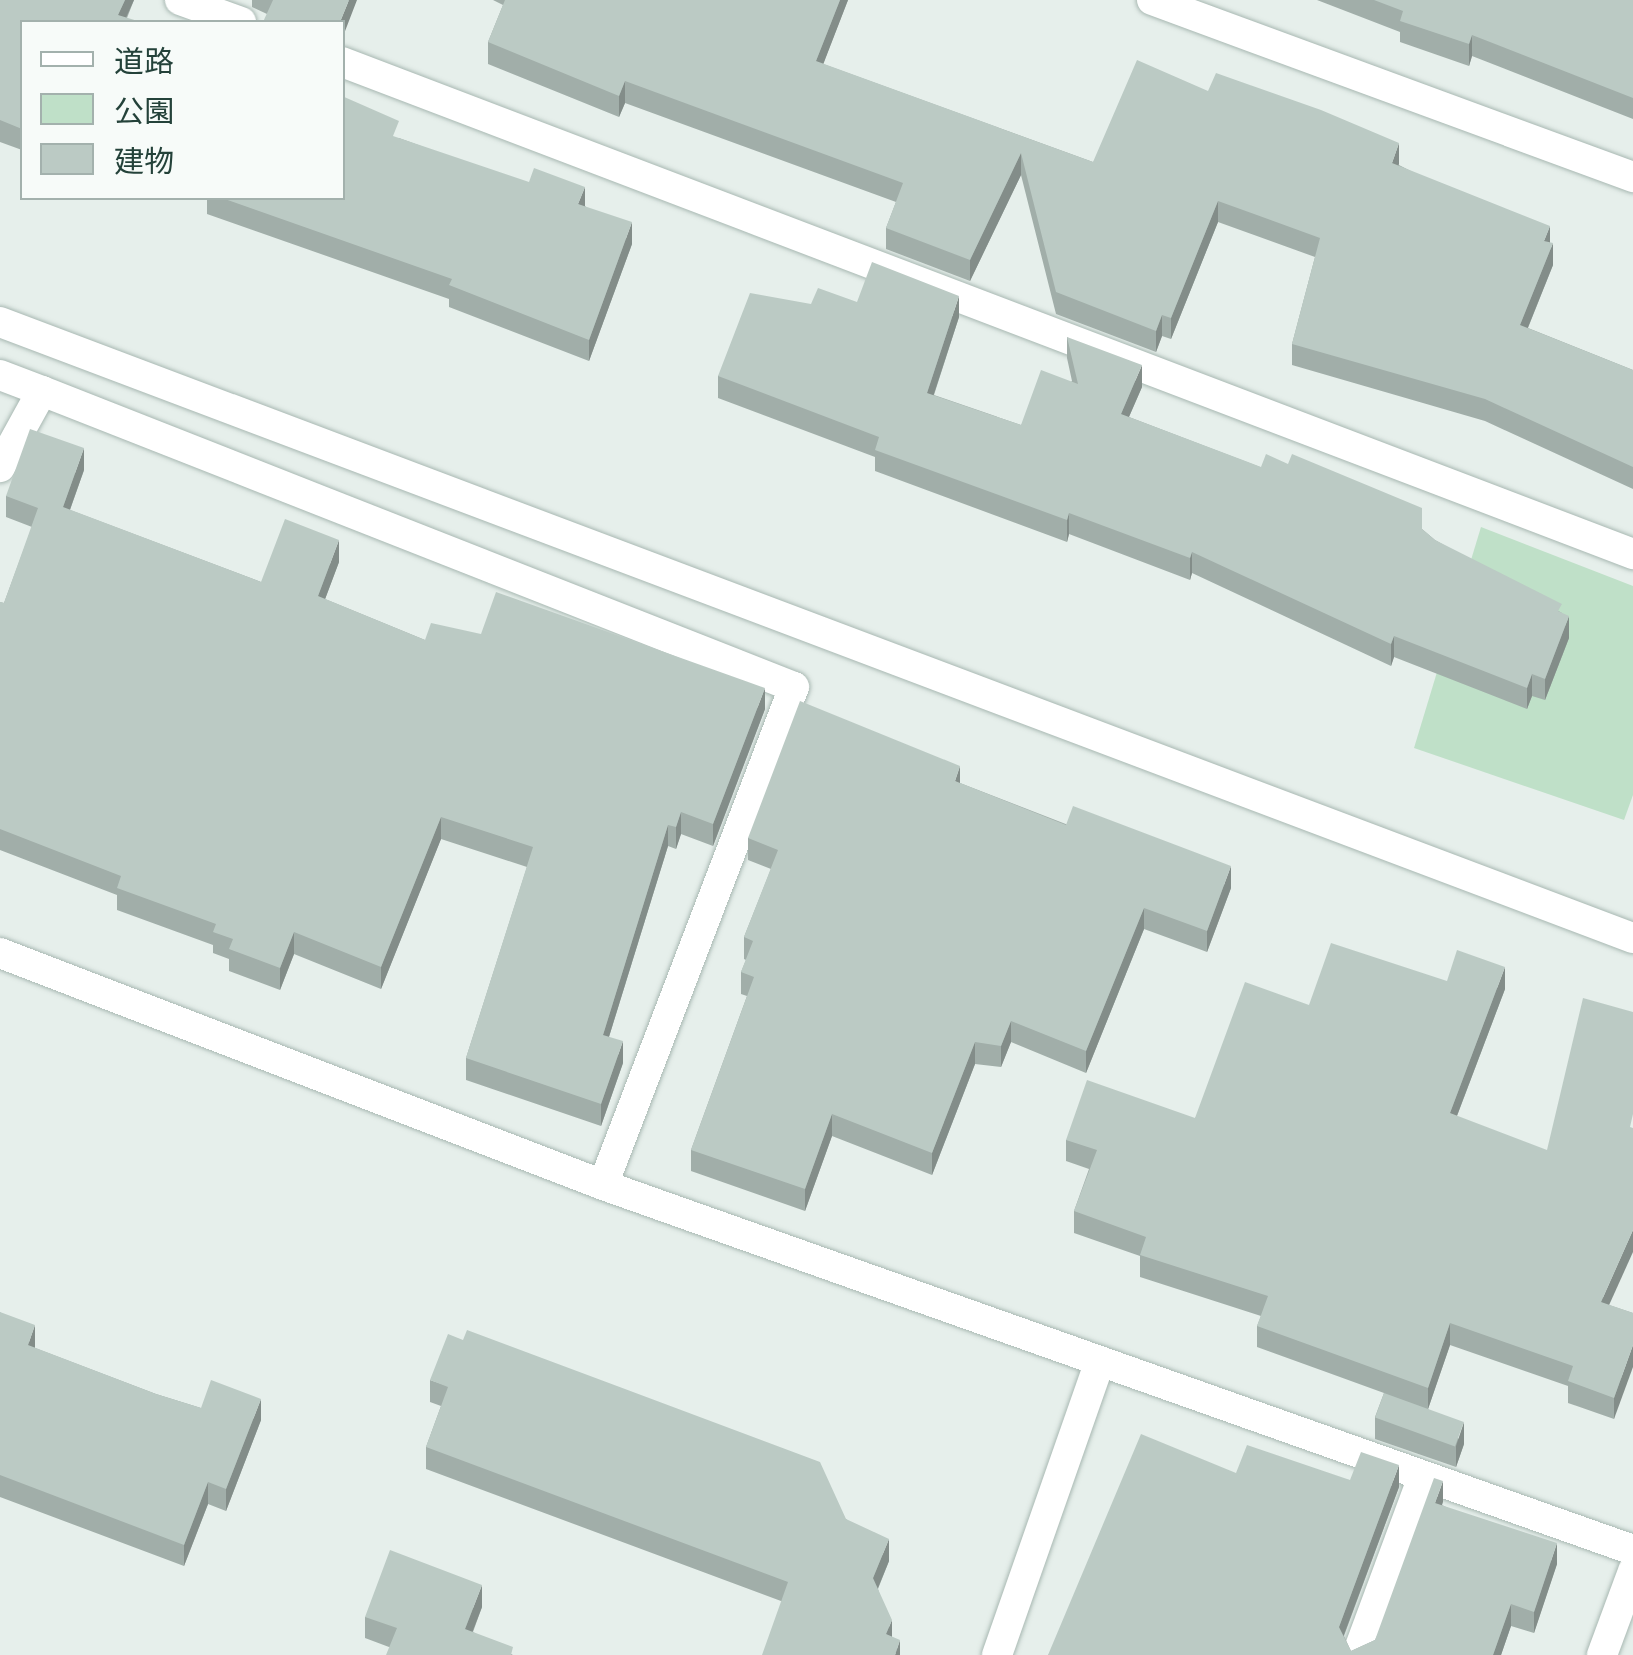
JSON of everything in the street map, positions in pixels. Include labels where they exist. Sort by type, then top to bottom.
[{"type":"street","points":[[180,0],[235,20]]},
{"type":"street","points":[[1152,0],[1633,177]]},
{"type":"street","points":[[345,63],[1633,554]]},
{"type":"street","points":[[0,322],[1633,938]]},
{"type":"street","points":[[0,375],[794,687],[602,1185]]},
{"type":"street","points":[[0,467],[42,391]]},
{"type":"street","points":[[0,953],[602,1185],[1422,1479],[1633,1550]]},
{"type":"street","points":[[997,1655],[1099,1362]]},
{"type":"street","points":[[1357,1655],[1422,1479]]},
{"type":"street","points":[[1602,1655],[1633,1571]]},
{"type":"green space","points":[[1481,527],[1633,586],[1633,795],[1624,820],[1414,748]]},
{"type":"building","points":[[0,0],[125,0],[118,15],[134,20],[20,20],[20,128],[0,120]]},
{"type":"building","points":[[273,0],[349,0],[341,20],[264,20]]},
{"type":"building","points":[[505,0],[840,0],[816,61],[1093,162],[1137,60],[1208,91],[1216,73],[1321,110],[1399,143],[1392,163],[1550,226],[1544,241],[1553,243],[1520,325],[1633,370],[1633,467],[1485,399],[1292,344],[1320,238],[1218,201],[1171,318],[1162,315],[1156,331],[1056,292],[1021,153],[970,260],[886,228],[903,183],[625,81],[619,96],[488,42]]},
{"type":"building","points":[[1374,0],[1633,0],[1633,98],[1472,35],[1469,44],[1400,21],[1403,11]]},
{"type":"building","points":[[345,97],[399,121],[393,136],[529,182],[534,168],[585,187],[578,204],[632,222],[589,340],[449,285],[452,279],[228,200],[345,200]]},
{"type":"building","points":[[872,262],[959,296],[927,393],[1021,425],[1041,370],[1078,384],[1067,337],[1142,365],[1121,414],[1261,467],[1266,454],[1288,464],[1292,454],[1422,508],[1422,529],[1435,540],[1562,604],[1558,611],[1569,616],[1545,679],[1532,674],[1527,688],[1394,636],[1391,644],[1192,552],[1190,558],[1069,513],[1067,520],[875,450],[879,437],[718,376],[750,293],[811,304],[818,288],[857,302]]},
{"type":"building","points":[[30,429],[84,448],[63,507],[261,582],[285,519],[339,540],[318,596],[425,640],[431,623],[481,634],[496,592],[765,688],[713,824],[681,812],[676,827],[668,825],[603,1035],[623,1041],[601,1104],[466,1058],[533,847],[441,817],[381,967],[294,932],[280,968],[229,949],[233,939],[213,932],[216,924],[117,888],[121,876],[0,829],[0,602],[4,603],[38,508],[6,496]]},
{"type":"building","points":[[800,701],[960,766],[955,781],[1066,825],[1073,806],[1231,866],[1207,931],[1144,908],[1086,1051],[1011,1021],[1001,1046],[975,1042],[932,1153],[832,1114],[805,1189],[691,1150],[754,977],[741,972],[753,941],[744,937],[778,850],[748,838]]},
{"type":"building","points":[[1331,943],[1447,981],[1457,950],[1505,967],[1450,1113],[1547,1150],[1583,998],[1633,1012],[1633,1230],[1601,1302],[1633,1313],[1633,1345],[1614,1398],[1568,1381],[1573,1366],[1450,1323],[1428,1388],[1257,1326],[1268,1296],[1140,1255],[1146,1237],[1074,1211],[1097,1150],[1066,1140],[1087,1080],[1195,1118],[1245,982],[1309,1005]]},
{"type":"building","points":[[0,1312],[35,1325],[28,1345],[156,1394],[201,1408],[211,1380],[261,1399],[226,1489],[208,1482],[184,1545],[0,1475]]},
{"type":"building","points":[[467,1330],[820,1462],[846,1519],[889,1539],[873,1578],[892,1620],[886,1634],[900,1640],[895,1655],[762,1655],[788,1582],[426,1447],[448,1387],[430,1380],[448,1334],[463,1340]]},
{"type":"building","points":[[1384,1393],[1464,1422],[1455,1447],[1375,1417]]},
{"type":"building","points":[[1141,1434],[1236,1473],[1247,1445],[1350,1480],[1361,1452],[1399,1465],[1339,1627],[1351,1651],[1375,1640],[1434,1478],[1443,1481],[1435,1503],[1557,1543],[1534,1612],[1511,1604],[1493,1655],[1048,1655]]},
{"type":"building","points":[[390,1550],[482,1585],[465,1629],[513,1647],[511,1655],[386,1655],[397,1628],[365,1617]]}]
